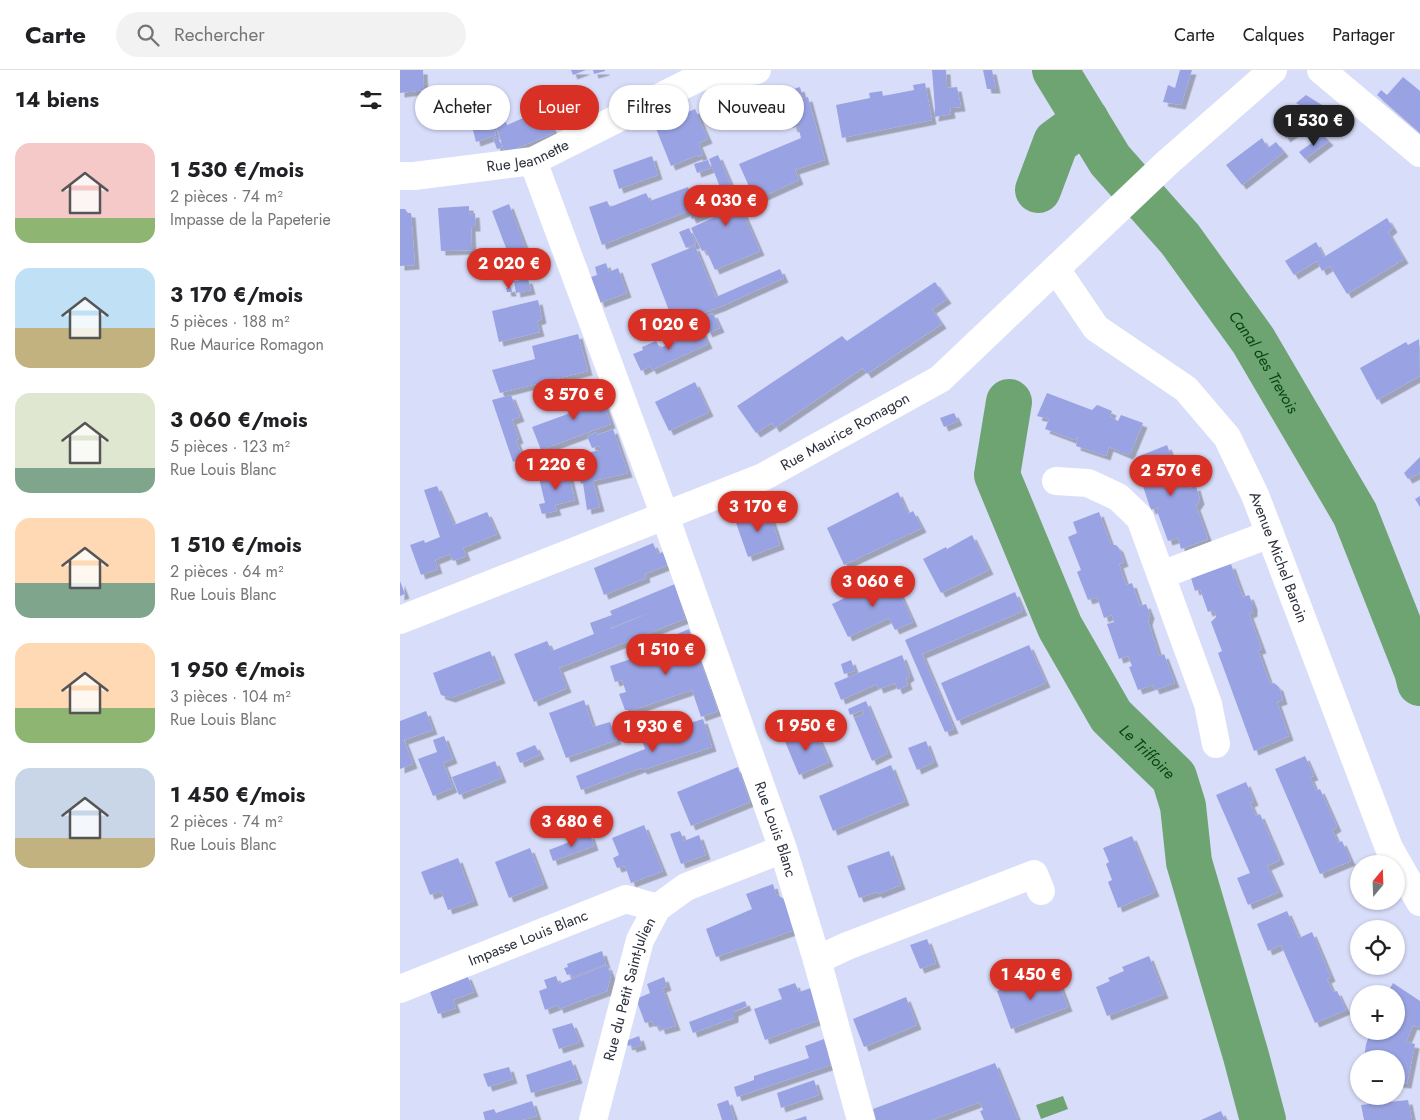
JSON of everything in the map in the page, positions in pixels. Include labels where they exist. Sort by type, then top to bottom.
[{"type":"street","name":"Rue Jeannette","points":[[400,176],[414,176],[533,161],[700,74],[757,70]]},
{"type":"street","name":"Rue Maurice Romagon","points":[[400,620],[763,478],[940,378],[1168,162],[1273,70]]},
{"type":"street","points":[[1321,70],[1420,153]]},
{"type":"street","name":"Rue Louis Blanc","points":[[533,161],[664,516],[783,849],[818,960],[861,1120]]},
{"type":"street","name":"Avenue Michel Baroin","points":[[1056,269],[1096,328],[1186,390],[1226,437],[1255,495],[1390,848],[1420,902]]},
{"type":"street","points":[[1056,480],[1088,483],[1118,497],[1140,518],[1208,704],[1216,744]]},
{"type":"street","points":[[1161,576],[1270,534]]},
{"type":"street","name":"Rue du Petit Saint-Julien","points":[[593,1120],[640,940],[656,908],[686,887],[783,849]]},
{"type":"street","points":[[818,960],[847,946],[1034,874],[1041,891]]},
{"type":"street","name":"Impasse Louis Blanc","points":[[400,989],[626,899],[656,908]]},
{"type":"shaded area","points":[[1063,1096],[1068,1109],[1041,1119],[1036,1105]]},
{"type":"building","points":[[400,70],[423,70],[424,85],[415,85],[415,91],[400,93]]},
{"type":"building","points":[[571,70],[586,70],[573,75]]},
{"type":"building","points":[[593,70],[605,70],[605,71],[594,74]]},
{"type":"building","points":[[932,70],[946,70],[947,88],[957,87],[961,107],[950,108],[951,114],[934,117]]},
{"type":"building","points":[[983,70],[992,70],[996,89],[987,89]]},
{"type":"building","points":[[1180,70],[1192,70],[1181,105],[1163,102],[1168,85],[1175,88]]},
{"type":"building","points":[[1403,77],[1420,91],[1420,133],[1377,95],[1381,90],[1387,95]]},
{"type":"building","points":[[925,83],[932,120],[842,138],[836,105],[870,98],[869,93],[882,91],[883,96],[914,90],[913,85]]},
{"type":"building","points":[[1306,95],[1341,117],[1334,127],[1296,103]]},
{"type":"building","points":[[808,97],[825,160],[795,170],[799,180],[755,200],[739,164],[801,138],[799,130],[804,130],[804,98]]},
{"type":"building","points":[[695,109],[699,118],[699,130],[704,130],[708,139],[698,143],[703,155],[699,157],[698,155],[671,166],[657,130],[689,130],[689,112]]},
{"type":"building","points":[[1284,112],[1297,130],[1286,138],[1274,120]]},
{"type":"building","points":[[520,119],[520,130],[553,130],[554,133],[505,153],[497,130],[510,130],[510,124]]},
{"type":"building","points":[[473,130],[494,130],[496,135],[476,142]]},
{"type":"building","points":[[1323,135],[1329,141],[1305,159],[1299,152]]},
{"type":"building","points":[[498,137],[502,148],[497,149],[493,138]]},
{"type":"building","points":[[1262,138],[1268,148],[1276,142],[1284,152],[1242,185],[1226,165]]},
{"type":"building","points":[[718,155],[760,251],[715,270],[706,250],[702,251],[691,228],[729,210],[709,159]]},
{"type":"building","points":[[652,156],[658,175],[619,189],[613,170]]},
{"type":"building","points":[[708,160],[711,168],[697,173],[694,164]]},
{"type":"building","points":[[688,187],[697,208],[709,203],[712,211],[692,219],[688,211],[602,245],[589,207],[607,201],[610,207],[646,193],[650,201]]},
{"type":"building","points":[[509,204],[531,263],[519,268],[516,260],[511,261],[492,211]]},
{"type":"building","points":[[469,206],[469,214],[475,213],[476,227],[471,227],[472,250],[441,251],[438,208]]},
{"type":"building","points":[[400,209],[405,209],[408,213],[411,213],[415,265],[400,266]]},
{"type":"building","points":[[1387,218],[1393,228],[1388,232],[1404,259],[1347,294],[1330,266],[1322,271],[1317,261],[1294,275],[1285,261],[1316,242],[1324,257]]},
{"type":"building","points":[[689,228],[696,244],[686,248],[679,232]]},
{"type":"building","points":[[695,246],[716,297],[780,269],[784,278],[720,307],[684,320],[680,310],[670,313],[651,264]]},
{"type":"building","points":[[606,263],[609,272],[618,268],[627,293],[600,303],[591,277],[597,275],[595,267]]},
{"type":"building","points":[[528,279],[531,290],[516,293],[514,281]]},
{"type":"building","points":[[935,282],[947,299],[932,309],[942,324],[867,374],[863,368],[775,428],[772,423],[756,433],[737,406],[842,336],[847,341]]},
{"type":"building","points":[[511,287],[512,292],[507,292],[506,288]]},
{"type":"building","points":[[538,300],[542,319],[537,321],[540,332],[499,342],[492,311]]},
{"type":"building","points":[[713,313],[720,328],[708,333],[701,318]]},
{"type":"building","points":[[701,329],[708,344],[652,370],[650,366],[641,371],[633,354],[643,350],[642,347],[656,341],[660,348]]},
{"type":"building","points":[[578,334],[588,371],[500,393],[492,370],[535,359],[532,346]]},
{"type":"building","points":[[1419,339],[1420,376],[1377,400],[1360,368],[1406,342],[1408,345]]},
{"type":"building","points":[[695,382],[709,412],[669,431],[655,402]]},
{"type":"building","points":[[599,390],[611,424],[541,450],[532,427],[573,412],[570,404],[565,405],[564,401],[569,399],[570,401]]},
{"type":"building","points":[[1047,393],[1092,410],[1097,405],[1100,406],[1112,411],[1110,416],[1118,421],[1121,415],[1143,423],[1131,452],[1128,455],[1109,447],[1106,456],[1076,446],[1078,437],[1074,440],[1045,429],[1049,419],[1037,416]]},
{"type":"building","points":[[511,395],[520,417],[512,420],[519,439],[516,440],[523,458],[513,462],[492,400]]},
{"type":"building","points":[[954,413],[958,421],[944,427],[940,418]]},
{"type":"building","points":[[613,429],[628,473],[593,481],[600,507],[587,510],[583,483],[581,484],[574,456],[600,450],[600,446],[592,448],[587,436],[597,432],[597,435]]},
{"type":"building","points":[[1167,445],[1176,469],[1182,467],[1189,488],[1196,486],[1200,500],[1196,506],[1208,539],[1181,549],[1178,538],[1168,541],[1157,511],[1159,507],[1151,510],[1134,460]]},
{"type":"building","points":[[1420,457],[1420,473],[1408,479],[1404,473]]},
{"type":"building","points":[[568,471],[575,500],[555,505],[557,511],[542,514],[539,504],[545,503],[539,478]]},
{"type":"building","points":[[437,486],[454,525],[487,512],[497,534],[463,548],[466,556],[453,561],[450,554],[435,560],[438,569],[421,575],[410,545],[424,540],[425,543],[440,537],[424,490]]},
{"type":"building","points":[[898,492],[908,514],[913,511],[922,528],[844,565],[827,528]]},
{"type":"building","points":[[1420,496],[1420,507],[1415,499]]},
{"type":"building","points":[[768,509],[780,545],[748,557],[735,520]]},
{"type":"building","points":[[1099,512],[1111,545],[1116,545],[1119,548],[1124,562],[1119,564],[1126,585],[1132,583],[1140,606],[1146,604],[1150,614],[1148,621],[1159,656],[1164,654],[1175,683],[1155,690],[1153,685],[1138,690],[1129,667],[1132,666],[1128,656],[1119,659],[1107,624],[1114,622],[1112,615],[1104,618],[1097,597],[1088,600],[1077,572],[1081,570],[1068,537],[1077,533],[1073,522]]},
{"type":"building","points":[[972,535],[989,570],[941,593],[923,559],[946,547],[947,549]]},
{"type":"building","points":[[653,543],[658,554],[663,552],[668,565],[645,574],[646,578],[604,595],[594,568]]},
{"type":"building","points":[[1231,564],[1243,597],[1249,595],[1253,605],[1253,612],[1249,614],[1262,649],[1258,650],[1270,684],[1274,683],[1279,687],[1283,700],[1277,702],[1289,736],[1254,751],[1218,653],[1222,651],[1211,622],[1216,617],[1214,610],[1208,612],[1200,589],[1195,591],[1191,578]]},
{"type":"building","points":[[892,576],[913,622],[895,630],[889,618],[848,637],[832,604]]},
{"type":"building","points":[[400,581],[405,594],[400,596]]},
{"type":"building","points":[[675,584],[685,619],[559,668],[567,688],[534,702],[514,654],[547,641],[552,651],[594,634],[590,623],[612,615],[610,611]],"holes":[[[654,611],[611,629],[610,628]]]},
{"type":"building","points":[[1015,592],[1023,611],[922,654],[954,729],[945,732],[905,640]]},
{"type":"building","points":[[689,629],[718,711],[701,717],[692,690],[633,710],[625,710],[619,694],[626,692],[622,680],[615,682],[610,666],[631,659],[632,662],[636,658],[664,648],[661,641]]},
{"type":"building","points":[[1029,645],[1046,683],[957,721],[941,683]]},
{"type":"building","points":[[490,651],[501,679],[451,698],[441,695],[433,673]]},
{"type":"building","points":[[902,655],[910,676],[906,679],[908,685],[898,690],[895,683],[879,689],[877,684],[841,700],[834,683]]},
{"type":"building","points":[[851,660],[855,671],[844,674],[841,664]]},
{"type":"building","points":[[584,700],[593,727],[610,722],[617,740],[566,758],[549,713]]},
{"type":"building","points":[[866,701],[888,753],[872,761],[854,718],[864,714],[863,710],[850,715],[848,709]]},
{"type":"building","points":[[426,711],[433,730],[404,740],[413,764],[400,769],[400,721]]},
{"type":"building","points":[[703,719],[712,747],[643,770],[641,768],[581,790],[576,776],[645,749],[641,738]]},
{"type":"building","points":[[809,729],[814,739],[818,737],[829,762],[799,775],[784,739]]},
{"type":"building","points":[[444,736],[453,759],[443,763],[453,788],[433,796],[418,759],[437,752],[433,740]]},
{"type":"building","points":[[926,741],[934,762],[917,770],[908,748]]},
{"type":"building","points":[[535,745],[540,755],[520,763],[516,753]]},
{"type":"building","points":[[1305,756],[1314,776],[1310,777],[1316,791],[1320,789],[1337,827],[1332,830],[1338,843],[1342,841],[1350,861],[1320,874],[1275,769]]},
{"type":"building","points":[[495,761],[502,778],[459,795],[452,777]]},
{"type":"building","points":[[891,765],[905,801],[833,831],[819,796]]},
{"type":"building","points":[[738,767],[750,802],[691,826],[677,792]]},
{"type":"building","points":[[1246,782],[1254,801],[1250,803],[1256,816],[1260,814],[1280,860],[1267,866],[1279,892],[1248,905],[1237,878],[1250,873],[1216,795]]},
{"type":"building","points":[[644,825],[663,871],[631,883],[625,866],[617,868],[613,858],[619,855],[612,838]]},
{"type":"building","points":[[680,831],[684,841],[699,835],[706,855],[681,864],[670,834]]},
{"type":"building","points":[[590,834],[594,846],[553,861],[549,850]]},
{"type":"building","points":[[1132,836],[1155,892],[1118,908],[1108,882],[1112,880],[1106,864],[1109,862],[1103,848]]},
{"type":"building","points":[[530,848],[544,884],[509,898],[495,862]]},
{"type":"building","points":[[889,851],[901,885],[878,894],[877,892],[859,898],[847,866]]},
{"type":"building","points":[[458,858],[474,901],[448,910],[441,891],[430,895],[421,872]]},
{"type":"building","points":[[773,884],[776,894],[784,899],[795,930],[716,957],[706,929],[752,909],[746,894]]},
{"type":"building","points":[[1287,911],[1299,938],[1312,932],[1331,977],[1327,979],[1333,992],[1337,991],[1346,1010],[1315,1023],[1281,945],[1268,951],[1257,924]]},
{"type":"building","points":[[927,939],[936,963],[920,969],[910,945]]},
{"type":"building","points":[[602,951],[606,964],[572,977],[571,974],[567,975],[564,968],[568,967],[567,964]]},
{"type":"building","points":[[1149,956],[1164,994],[1107,1016],[1096,987],[1110,981],[1108,978],[1124,971],[1122,967]]},
{"type":"building","points":[[607,965],[611,975],[607,991],[559,1009],[558,1005],[545,1010],[539,991],[547,988],[544,980],[556,976],[559,984]]},
{"type":"building","points":[[467,975],[474,992],[453,1000],[456,1008],[438,1014],[429,989]]},
{"type":"building","points":[[664,977],[667,986],[662,988],[676,1026],[661,1030],[659,1025],[655,1027],[652,1021],[645,1023],[636,999],[650,993],[647,984]]},
{"type":"building","points":[[1057,978],[1068,1007],[1011,1029],[997,991],[1023,981],[1025,986],[1041,980],[1043,983]]},
{"type":"building","points":[[795,983],[799,992],[811,988],[819,1020],[765,1040],[754,1009],[782,999],[778,989]]},
{"type":"building","points":[[1405,991],[1420,1001],[1420,1028],[1413,1025],[1406,1042],[1415,1044],[1407,1084],[1405,1084],[1405,1050],[1365,1050],[1368,1040],[1405,1040]]},
{"type":"building","points":[[906,997],[917,1025],[864,1047],[853,1019]]},
{"type":"building","points":[[745,1001],[747,1006],[734,1012],[734,1018],[693,1033],[689,1022]]},
{"type":"building","points":[[572,1023],[580,1042],[559,1049],[552,1029]]},
{"type":"building","points":[[639,1036],[642,1045],[632,1048],[631,1045],[628,1046],[626,1041]]},
{"type":"building","points":[[824,1039],[831,1065],[737,1097],[734,1087],[754,1080],[754,1076],[809,1058],[805,1046]]},
{"type":"building","points":[[571,1060],[578,1079],[531,1093],[526,1075]]},
{"type":"building","points":[[995,1063],[1018,1120],[984,1120],[980,1111],[983,1110],[980,1102],[932,1120],[876,1120],[873,1109]]},
{"type":"building","points":[[509,1067],[513,1079],[488,1087],[483,1074]]},
{"type":"building","points":[[814,1080],[819,1095],[781,1108],[777,1093]]},
{"type":"building","points":[[728,1100],[735,1120],[722,1120],[717,1104]]},
{"type":"building","points":[[1405,1100],[1408,1100],[1412,1120],[1364,1120],[1361,1105],[1405,1105]]},
{"type":"building","points":[[532,1101],[537,1116],[522,1120],[485,1120],[483,1112],[494,1109],[496,1113]]},
{"type":"building","points":[[1221,1111],[1225,1120],[1201,1120]]},
{"type":"building","points":[[806,1116],[807,1120],[794,1120]]},
{"type":"waterway","name":"Canal des Trevois","points":[[1055,70],[1110,160],[1180,239],[1253,340],[1355,514],[1417,671],[1420,683]]},
{"type":"waterway","name":"Le Triffoire","points":[[1038,190],[1056,142],[1086,120]]},
{"type":"waterway","name":"Le Triffoire","points":[[1009,402],[997,475],[1060,627],[1111,716],[1174,777],[1183,806],[1189,862],[1263,1120]]}]
